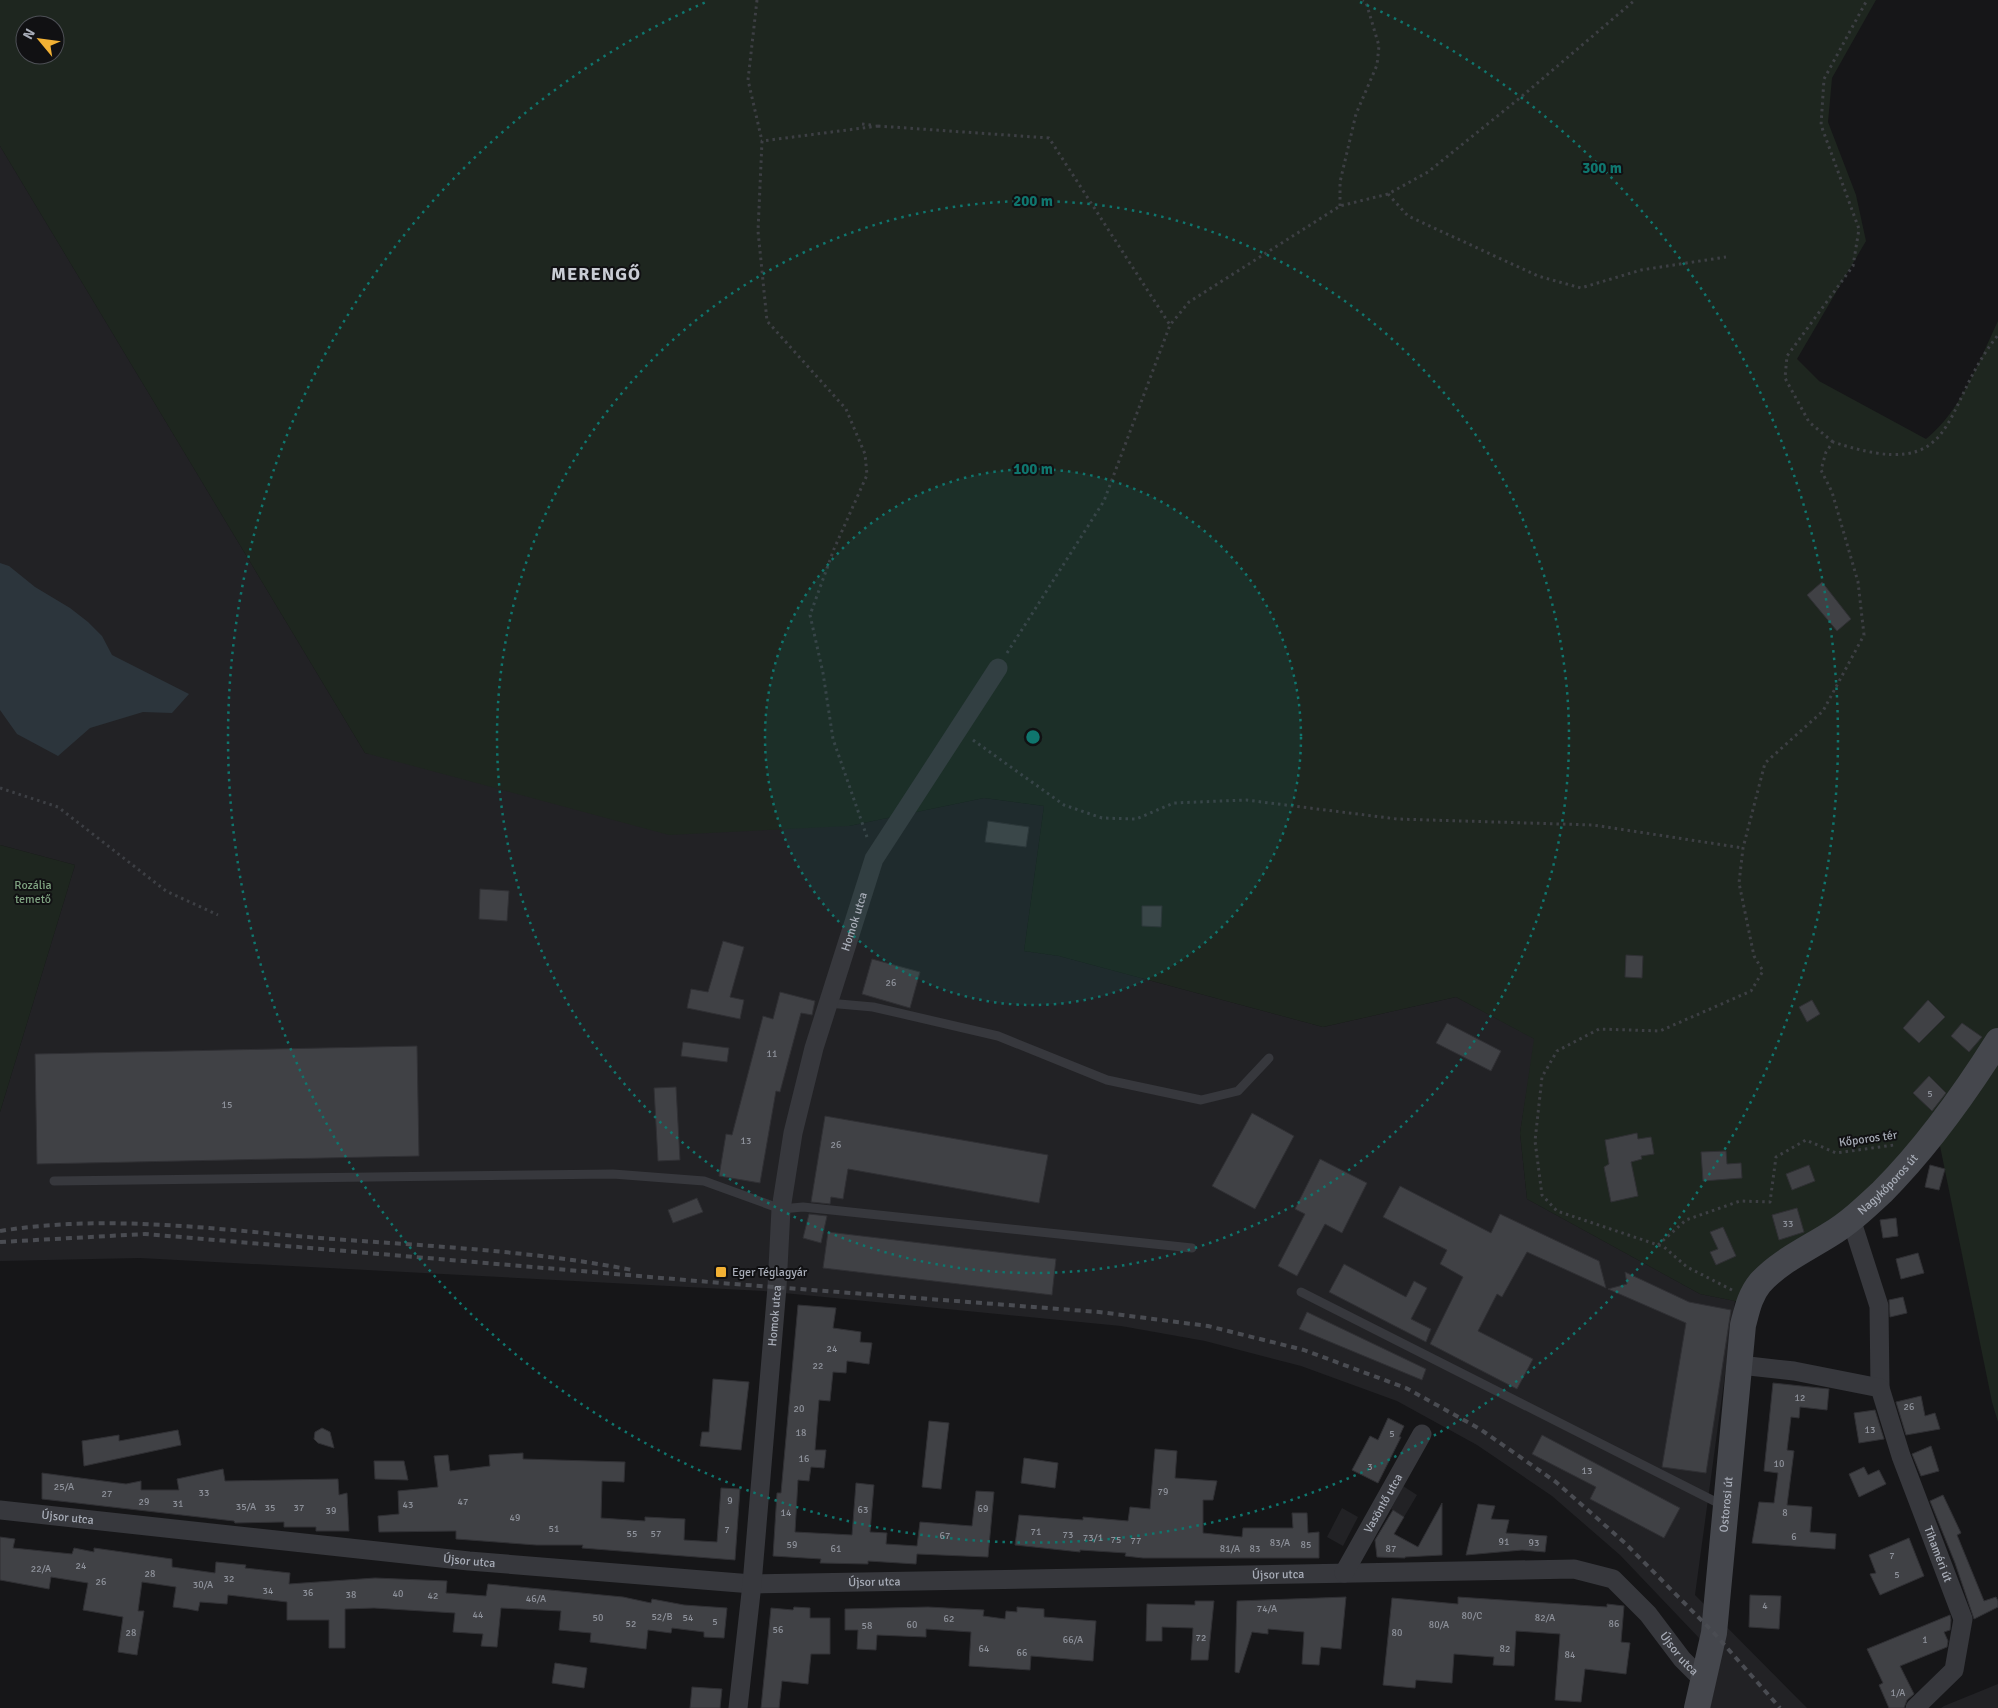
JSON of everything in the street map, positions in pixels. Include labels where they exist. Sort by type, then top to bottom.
[{"type":"main road","name":"Nagykőporos út","points":[[1750,1300],[1759,1284],[1784,1262],[1831,1234],[1881,1192],[1930,1138],[1957,1103],[1998,1041]]},
{"type":"main road","name":"Ostorosi út","points":[[1697,1708],[1714,1633],[1744,1325],[1750,1300]]},
{"type":"street","name":"Homok utca","points":[[738,1708],[752,1584],[777,1287],[781,1209],[792,1133],[828,1003],[870,867],[998,668]]},
{"type":"street","name":"Tihaméri út","points":[[1851,1219],[1879,1306],[1880,1388],[1900,1456],[1963,1619],[1954,1670],[1915,1708]]},
{"type":"street","points":[[1740,1365],[1794,1371],[1880,1388]]},
{"type":"street","name":"Vasöntő utca","points":[[1344,1573],[1422,1434]]},
{"type":"street","name":"Újsor utca","points":[[0,1510],[469,1561],[752,1584],[1574,1570],[1613,1579],[1648,1614],[1682,1659],[1704,1681]]},
{"type":"lane","points":[[828,1003],[873,1007],[998,1036],[1107,1080],[1202,1100],[1238,1090],[1269,1058]]},
{"type":"lane","points":[[54,1181],[613,1174],[704,1180],[781,1209],[803,1207],[1192,1248]]},
{"type":"lane","points":[[1301,1292],[1727,1508]]},
{"type":"path","points":[[757,0],[748,80],[762,141],[758,231],[767,321],[846,409],[865,454],[866,475],[834,549],[810,615],[823,673],[833,739],[870,867]]},
{"type":"path","points":[[1340,206],[1340,182],[1354,122],[1377,65],[1380,46],[1366,2],[1363,0]]},
{"type":"path","points":[[998,668],[1104,501],[1170,325],[1189,302],[1340,206],[1388,194],[1428,172],[1521,97],[1635,0]]},
{"type":"path","points":[[1867,0],[1824,79],[1821,125],[1859,229],[1853,266],[1788,356],[1785,378],[1809,422],[1833,442],[1866,453],[1907,456],[1930,447],[1951,422],[1987,349],[1998,335]]},
{"type":"path","points":[[862,124],[1049,138],[1170,325]]},
{"type":"path","points":[[762,141],[878,126]]},
{"type":"path","points":[[1388,194],[1408,216],[1538,276],[1581,288],[1641,270],[1726,257]]},
{"type":"path","points":[[1750,1300],[1687,1267],[1658,1244],[1558,1211],[1542,1195],[1535,1141],[1542,1077],[1558,1050],[1599,1029],[1660,1031],[1751,992],[1763,970],[1754,956],[1740,883],[1743,848],[1765,763],[1823,711],[1864,635],[1858,582],[1832,492],[1821,470],[1826,452],[1833,442]]},
{"type":"path","points":[[958,729],[1064,805],[1102,818],[1136,819],[1174,803],[1246,800],[1397,819],[1593,825],[1743,848]]},
{"type":"path","points":[[0,788],[58,807],[166,891],[218,915]]},
{"type":"path","name":"Kőporos tér","points":[[1658,1244],[1686,1220],[1740,1200],[1770,1202],[1776,1157],[1806,1140],[1836,1153],[1872,1150],[1930,1138]]},
{"type":"shaded area","points":[[0,146],[365,753],[849,826],[984,798],[1044,806],[1024,951],[1059,956],[1323,1027],[1456,997],[1535,1039],[1520,1133],[1527,1199],[1700,1294],[1735,1301],[1695,1595],[1807,1708],[1710,1708],[1720,1660],[1620,1555],[1552,1496],[1477,1445],[1397,1401],[1301,1366],[1205,1341],[1121,1326],[763,1291],[140,1258],[0,1261],[0,1112],[75,865],[0,845]]},
{"type":"shaded area","points":[[0,563],[9,566],[35,587],[70,608],[88,622],[102,636],[112,655],[189,694],[172,713],[143,712],[90,728],[58,756],[17,734],[0,710]]},
{"type":"shaded area","points":[[1403,1486],[1417,1495],[1404,1517],[1391,1509]]},
{"type":"shaded area","points":[[1342,1508],[1358,1517],[1343,1546],[1327,1537]]},
{"type":"shaded area","points":[[1998,1684],[1998,1708],[1941,1708],[1944,1706]]},
{"type":"green space","points":[[0,0],[1876,0],[1832,78],[1828,122],[1856,195],[1866,241],[1797,359],[1819,381],[1926,439],[1938,428],[1959,400],[1976,369],[1998,321],[1998,1422],[1992,1402],[1940,1146],[1765,1292],[1757,1311],[1735,1301],[1700,1294],[1527,1199],[1520,1133],[1534,1039],[1456,997],[1323,1027],[1059,956],[1024,951],[1044,806],[984,798],[849,826],[669,835],[365,753],[0,146]]},
{"type":"green space","name":"Rozália temető","points":[[0,845],[75,865],[0,1112]]},
{"type":"building","points":[[1822,582],[1851,619],[1837,631],[1807,595]]},
{"type":"building","points":[[988,821],[1029,827],[1026,847],[985,842]]},
{"type":"building","points":[[480,889],[509,891],[507,921],[479,919]]},
{"type":"building","points":[[1142,906],[1162,906],[1161,927],[1142,926]]},
{"type":"building","points":[[723,941],[744,947],[730,997],[744,1000],[740,1019],[687,1008],[691,989],[708,992]]},
{"type":"building","points":[[1626,955],[1643,956],[1642,978],[1625,977]]},
{"type":"building","points":[[872,959],[920,972],[910,1008],[862,994]]},
{"type":"building","points":[[780,992],[815,1001],[812,1015],[801,1013],[780,1092],[776,1091],[760,1183],[719,1176],[726,1134],[732,1135],[763,1016],[773,1019]]},
{"type":"building","points":[[1812,1000],[1820,1014],[1807,1022],[1799,1007]]},
{"type":"building","points":[[1928,1000],[1945,1017],[1919,1043],[1903,1028]]},
{"type":"building","points":[[1447,1023],[1501,1051],[1491,1071],[1436,1043]]},
{"type":"building","points":[[1962,1023],[1982,1037],[1969,1052],[1951,1036]]},
{"type":"building","points":[[683,1042],[729,1048],[727,1062],[681,1056]]},
{"type":"building","points":[[417,1046],[419,1156],[37,1164],[35,1054]]},
{"type":"building","points":[[1929,1076],[1946,1093],[1932,1111],[1913,1093]]},
{"type":"building","points":[[676,1087],[680,1160],[658,1161],[654,1088]]},
{"type":"building","points":[[1252,1113],[1294,1136],[1255,1209],[1212,1186]]},
{"type":"building","points":[[825,1116],[1048,1155],[1039,1203],[848,1169],[843,1199],[831,1197],[830,1204],[811,1202]]},
{"type":"building","points":[[1637,1133],[1638,1139],[1651,1137],[1654,1154],[1641,1156],[1642,1159],[1631,1162],[1638,1196],[1611,1202],[1604,1167],[1609,1164],[1605,1140]]},
{"type":"building","points":[[1726,1151],[1727,1164],[1741,1163],[1742,1178],[1703,1181],[1701,1152]]},
{"type":"building","points":[[1320,1159],[1367,1183],[1342,1233],[1325,1224],[1297,1276],[1278,1266],[1305,1214],[1295,1209]]},
{"type":"building","points":[[1809,1165],[1815,1181],[1792,1190],[1786,1174]]},
{"type":"building","points":[[1930,1165],[1945,1169],[1939,1190],[1925,1187]]},
{"type":"building","points":[[1400,1186],[1491,1233],[1500,1214],[1599,1261],[1606,1288],[1527,1252],[1502,1297],[1497,1294],[1478,1331],[1533,1359],[1517,1389],[1430,1344],[1463,1277],[1440,1264],[1447,1250],[1383,1217]]},
{"type":"building","points":[[697,1198],[703,1212],[673,1223],[668,1210]]},
{"type":"building","points":[[1797,1208],[1804,1232],[1779,1240],[1772,1215]]},
{"type":"building","points":[[809,1214],[827,1216],[821,1243],[803,1238]]},
{"type":"building","points":[[1896,1218],[1898,1236],[1883,1238],[1880,1220]]},
{"type":"building","points":[[1723,1227],[1736,1256],[1716,1265],[1710,1252],[1718,1249],[1710,1232]]},
{"type":"building","points":[[828,1232],[1056,1259],[1052,1295],[823,1268]]},
{"type":"building","points":[[1918,1253],[1924,1273],[1901,1279],[1896,1259]]},
{"type":"building","points":[[1344,1264],[1406,1297],[1414,1281],[1427,1288],[1411,1319],[1431,1329],[1426,1342],[1329,1292]]},
{"type":"building","points":[[1625,1272],[1689,1302],[1731,1310],[1706,1473],[1662,1467],[1686,1323],[1608,1289],[1627,1284]]},
{"type":"building","points":[[1903,1297],[1907,1313],[1890,1317],[1889,1300]]},
{"type":"building","points":[[798,1305],[836,1308],[833,1328],[861,1332],[860,1342],[872,1343],[869,1364],[847,1361],[846,1373],[833,1372],[830,1401],[819,1400],[815,1450],[826,1450],[824,1468],[811,1467],[809,1481],[798,1480],[795,1532],[852,1535],[856,1483],[874,1485],[870,1532],[887,1533],[886,1544],[917,1546],[920,1522],[972,1526],[976,1491],[994,1492],[988,1557],[917,1554],[916,1564],[868,1561],[868,1564],[820,1563],[821,1559],[773,1556],[777,1493],[781,1493]]},
{"type":"building","points":[[1307,1312],[1426,1369],[1422,1380],[1299,1329]]},
{"type":"building","points":[[713,1379],[749,1382],[741,1450],[700,1446],[702,1432],[709,1432]]},
{"type":"building","points":[[1773,1383],[1829,1389],[1827,1410],[1800,1407],[1799,1418],[1791,1417],[1787,1450],[1794,1451],[1787,1505],[1812,1507],[1810,1532],[1836,1534],[1835,1549],[1752,1543],[1759,1502],[1774,1503],[1778,1473],[1764,1471]]},
{"type":"building","points":[[1921,1396],[1925,1416],[1935,1413],[1940,1429],[1906,1435],[1896,1402]]},
{"type":"building","points":[[1875,1410],[1884,1439],[1859,1443],[1854,1413]]},
{"type":"building","points":[[1388,1418],[1404,1426],[1399,1437],[1401,1437],[1378,1483],[1352,1470],[1370,1436],[1378,1440]]},
{"type":"building","points":[[929,1421],[949,1423],[941,1489],[922,1487]]},
{"type":"building","points":[[322,1428],[330,1432],[334,1448],[318,1443],[314,1439],[315,1432]]},
{"type":"building","points":[[178,1430],[181,1445],[84,1466],[82,1441],[119,1435],[119,1441]]},
{"type":"building","points":[[1542,1435],[1680,1508],[1664,1538],[1590,1499],[1596,1487],[1532,1454]]},
{"type":"building","points":[[1931,1446],[1939,1471],[1921,1476],[1912,1454]]},
{"type":"building","points":[[1155,1449],[1177,1451],[1175,1478],[1217,1481],[1213,1500],[1203,1500],[1203,1533],[1242,1537],[1243,1528],[1293,1528],[1292,1513],[1307,1513],[1308,1533],[1319,1532],[1319,1558],[1143,1558],[1125,1556],[1126,1553],[1080,1550],[1080,1552],[1015,1545],[1019,1515],[1083,1520],[1083,1517],[1128,1521],[1130,1507],[1150,1509]]},
{"type":"building","points":[[523,1453],[523,1459],[625,1462],[624,1482],[602,1481],[601,1518],[645,1521],[645,1517],[685,1519],[684,1540],[717,1542],[721,1488],[740,1489],[735,1560],[582,1548],[583,1545],[536,1545],[456,1539],[456,1531],[379,1532],[378,1516],[399,1514],[398,1491],[438,1487],[434,1456],[448,1455],[450,1471],[490,1466],[489,1455]]},
{"type":"building","points":[[1024,1458],[1058,1463],[1055,1488],[1021,1483]]},
{"type":"building","points":[[374,1461],[404,1461],[408,1480],[375,1479]]},
{"type":"building","points":[[1864,1467],[1868,1475],[1879,1470],[1886,1484],[1859,1497],[1849,1474]]},
{"type":"building","points":[[223,1469],[225,1481],[338,1479],[339,1495],[347,1493],[349,1531],[316,1531],[316,1527],[284,1527],[284,1522],[235,1523],[234,1521],[42,1499],[42,1473],[126,1484],[141,1481],[141,1490],[179,1490],[177,1479]]},
{"type":"building","points":[[1943,1495],[1961,1533],[1957,1535],[1984,1601],[1996,1597],[1998,1601],[1998,1607],[1974,1619],[1955,1563],[1930,1501]]},
{"type":"building","points":[[1442,1503],[1442,1555],[1405,1558],[1377,1557],[1375,1540],[1393,1510],[1404,1517],[1394,1534],[1418,1547]]},
{"type":"building","points":[[1478,1504],[1495,1506],[1491,1519],[1509,1520],[1506,1533],[1547,1536],[1545,1552],[1522,1550],[1466,1555]]},
{"type":"building","points":[[0,1537],[15,1539],[13,1548],[72,1554],[74,1548],[94,1552],[94,1548],[172,1559],[172,1567],[215,1573],[216,1562],[246,1565],[245,1568],[290,1573],[289,1584],[375,1578],[447,1581],[446,1593],[486,1596],[488,1584],[623,1597],[651,1603],[652,1599],[684,1605],[727,1608],[724,1638],[704,1637],[704,1632],[672,1628],[671,1633],[648,1630],[646,1649],[590,1642],[591,1633],[559,1630],[561,1611],[501,1608],[497,1647],[481,1646],[483,1634],[453,1632],[455,1613],[374,1608],[345,1609],[345,1648],[329,1648],[329,1620],[287,1620],[287,1602],[228,1595],[227,1604],[200,1602],[198,1611],[173,1607],[176,1587],[142,1582],[138,1611],[144,1611],[137,1655],[118,1652],[123,1617],[83,1610],[88,1583],[51,1577],[49,1589],[0,1580]]},
{"type":"building","points":[[1909,1538],[1924,1576],[1880,1595],[1870,1574],[1876,1573],[1869,1555]]},
{"type":"building","points":[[1750,1595],[1781,1596],[1779,1629],[1749,1627]]},
{"type":"building","points":[[1346,1597],[1341,1649],[1321,1647],[1319,1665],[1302,1664],[1304,1632],[1268,1629],[1268,1634],[1252,1632],[1239,1673],[1235,1672],[1237,1601]]},
{"type":"building","points":[[1458,1597],[1607,1607],[1607,1604],[1624,1606],[1621,1642],[1630,1643],[1626,1674],[1585,1669],[1581,1702],[1555,1700],[1560,1634],[1516,1631],[1514,1666],[1493,1665],[1494,1657],[1454,1654],[1452,1683],[1416,1680],[1415,1688],[1383,1685],[1392,1598],[1458,1604]]},
{"type":"building","points":[[1195,1601],[1214,1601],[1208,1660],[1191,1660],[1193,1628],[1162,1627],[1162,1641],[1146,1641],[1147,1604],[1195,1605]]},
{"type":"building","points":[[794,1607],[810,1608],[810,1618],[830,1618],[830,1654],[811,1654],[808,1684],[782,1681],[779,1708],[761,1708],[771,1608],[793,1610]]},
{"type":"building","points":[[928,1607],[984,1610],[983,1616],[1005,1619],[1006,1611],[1017,1612],[1017,1607],[1044,1609],[1044,1617],[1096,1621],[1093,1661],[1031,1656],[1030,1670],[969,1666],[971,1632],[926,1629],[926,1637],[877,1635],[876,1650],[857,1649],[858,1630],[845,1630],[845,1609]]},
{"type":"building","points":[[1950,1615],[1950,1630],[1944,1632],[1948,1641],[1947,1647],[1900,1666],[1914,1694],[1907,1700],[1904,1708],[1889,1708],[1879,1685],[1883,1683],[1867,1649]]},
{"type":"building","points":[[555,1663],[587,1668],[584,1688],[552,1683]]},
{"type":"building","points":[[692,1687],[722,1689],[720,1708],[690,1708]]},
{"type":"railway","points":[[0,1231],[40,1226],[120,1223],[200,1227],[516,1253],[632,1270]]},
{"type":"railway","points":[[0,1242],[145,1234],[721,1283],[1099,1312],[1208,1326],[1304,1350],[1406,1388],[1480,1429],[1556,1482],[1625,1543],[1714,1633],[1780,1708]]},
{"type":"place","name":"Eger Téglagyár","points":[[721,1272]]},
{"type":"district","name":"MERENGŐ","points":[[596,274]]}]
